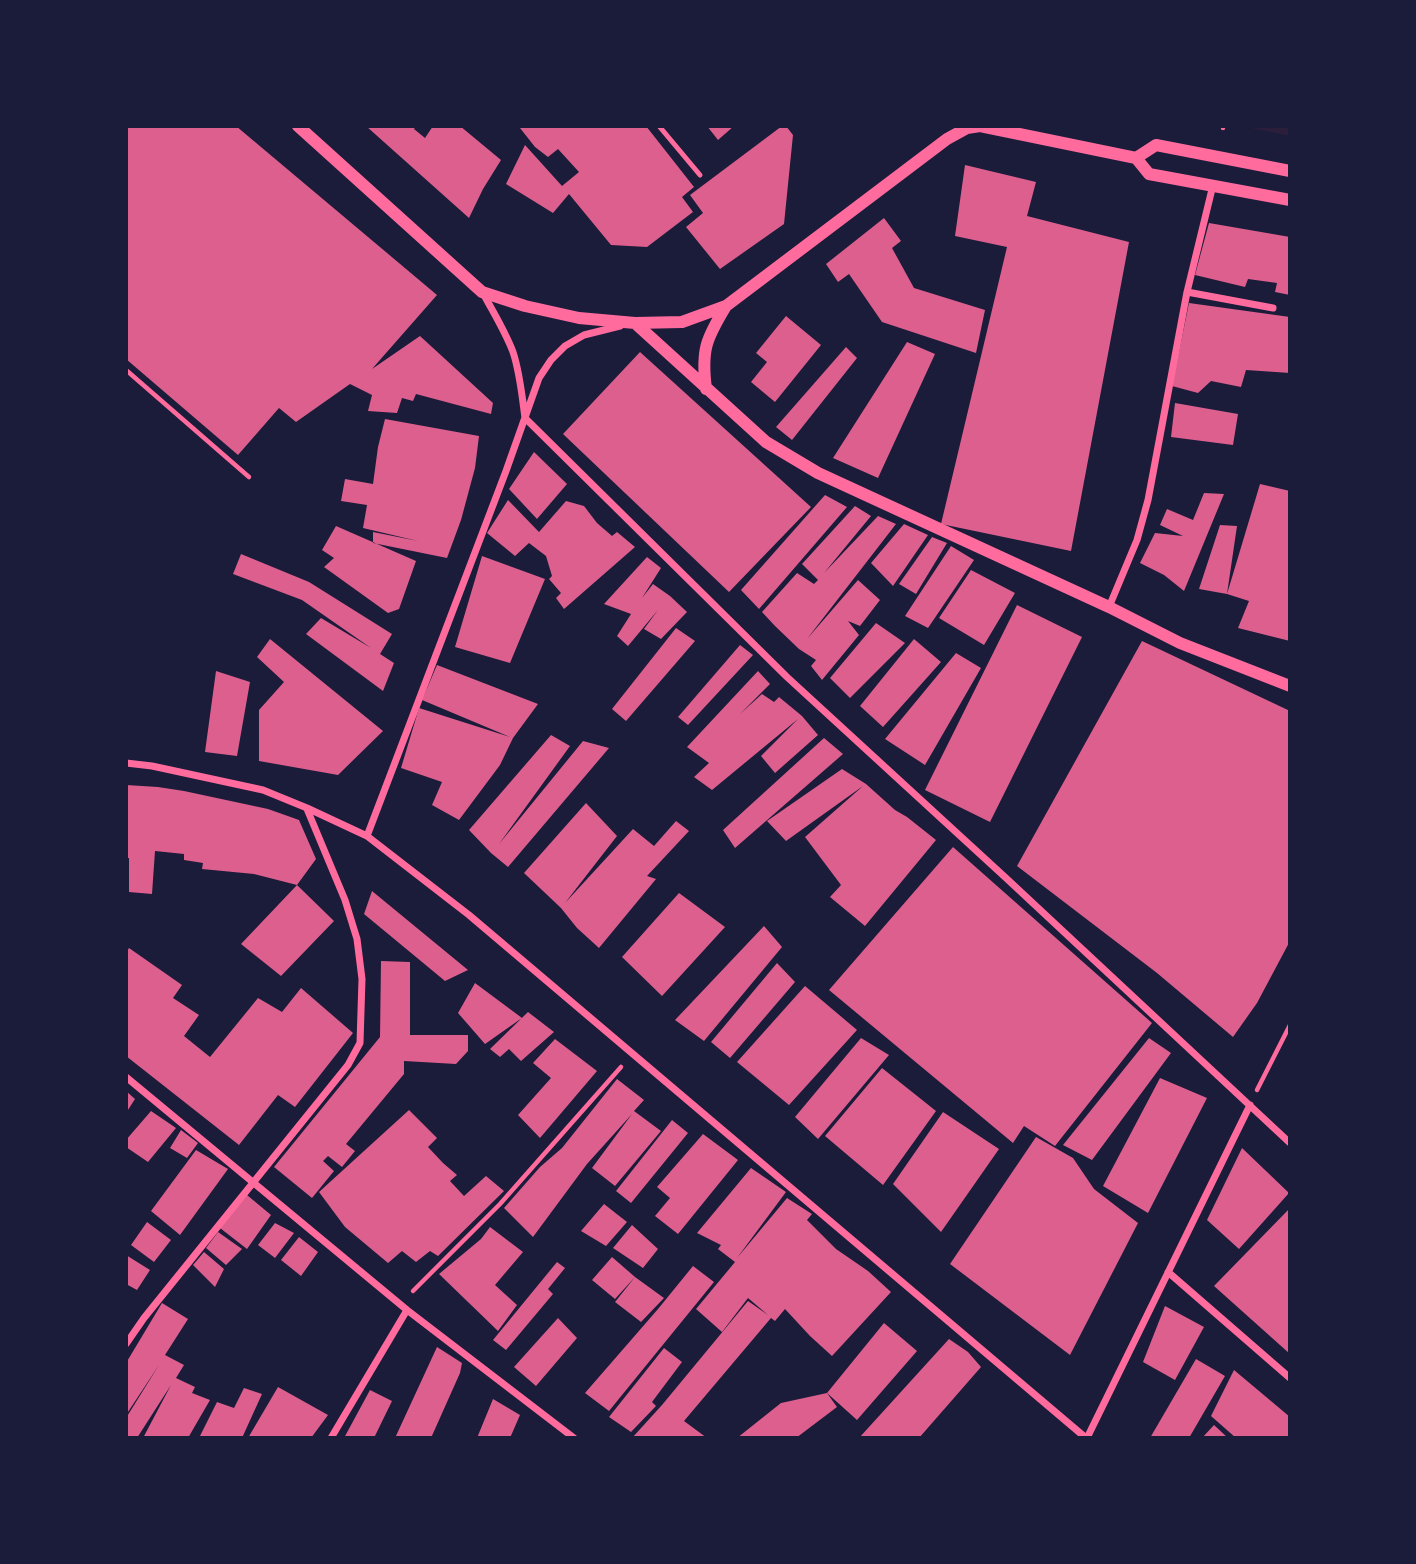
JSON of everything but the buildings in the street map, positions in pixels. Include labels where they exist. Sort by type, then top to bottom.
[{"type":"street","points":[[298,126],[482,292],[514,355],[526,418],[787,677],[1290,1143]]},
{"type":"street","points":[[947,139],[955,126]]},
{"type":"street","points":[[482,292],[526,306],[579,318],[635,323],[682,322],[726,306],[947,139],[967,128],[995,128],[1136,158],[1149,174],[1290,200]]},
{"type":"street","points":[[1136,158],[1156,145],[1290,171]]},
{"type":"street","points":[[1109,607],[1137,540],[1148,500],[1187,292],[1213,185]]},
{"type":"street","points":[[1187,292],[1273,308]]},
{"type":"street","points":[[706,389],[704,351],[711,331],[726,306]]},
{"type":"street","points":[[635,323],[766,442],[818,473],[1109,607],[1180,643],[1290,686]]},
{"type":"street","points":[[367,836],[539,378],[565,346],[584,335],[635,323]]},
{"type":"street","points":[[126,763],[263,790],[367,836],[469,915],[1087,1438],[1250,1105]]},
{"type":"street","points":[[126,1344],[144,1318],[348,1065],[360,1042],[362,979],[357,939],[345,900],[307,808]]},
{"type":"street","points":[[126,1077],[407,1310],[574,1438]]},
{"type":"street","points":[[1168,1272],[1290,1378]]},
{"type":"street","points":[[331,1438],[407,1310]]},
{"type":"lane","points":[[659,126],[700,175]]},
{"type":"path","points":[[126,370],[249,477]]},
{"type":"path","points":[[1250,1105],[1290,1025]]},
{"type":"path","points":[[400,1304],[500,1204],[633,1053]]},
{"type":"shaded area","points":[[1241,126],[1290,126],[1290,136]]}]
